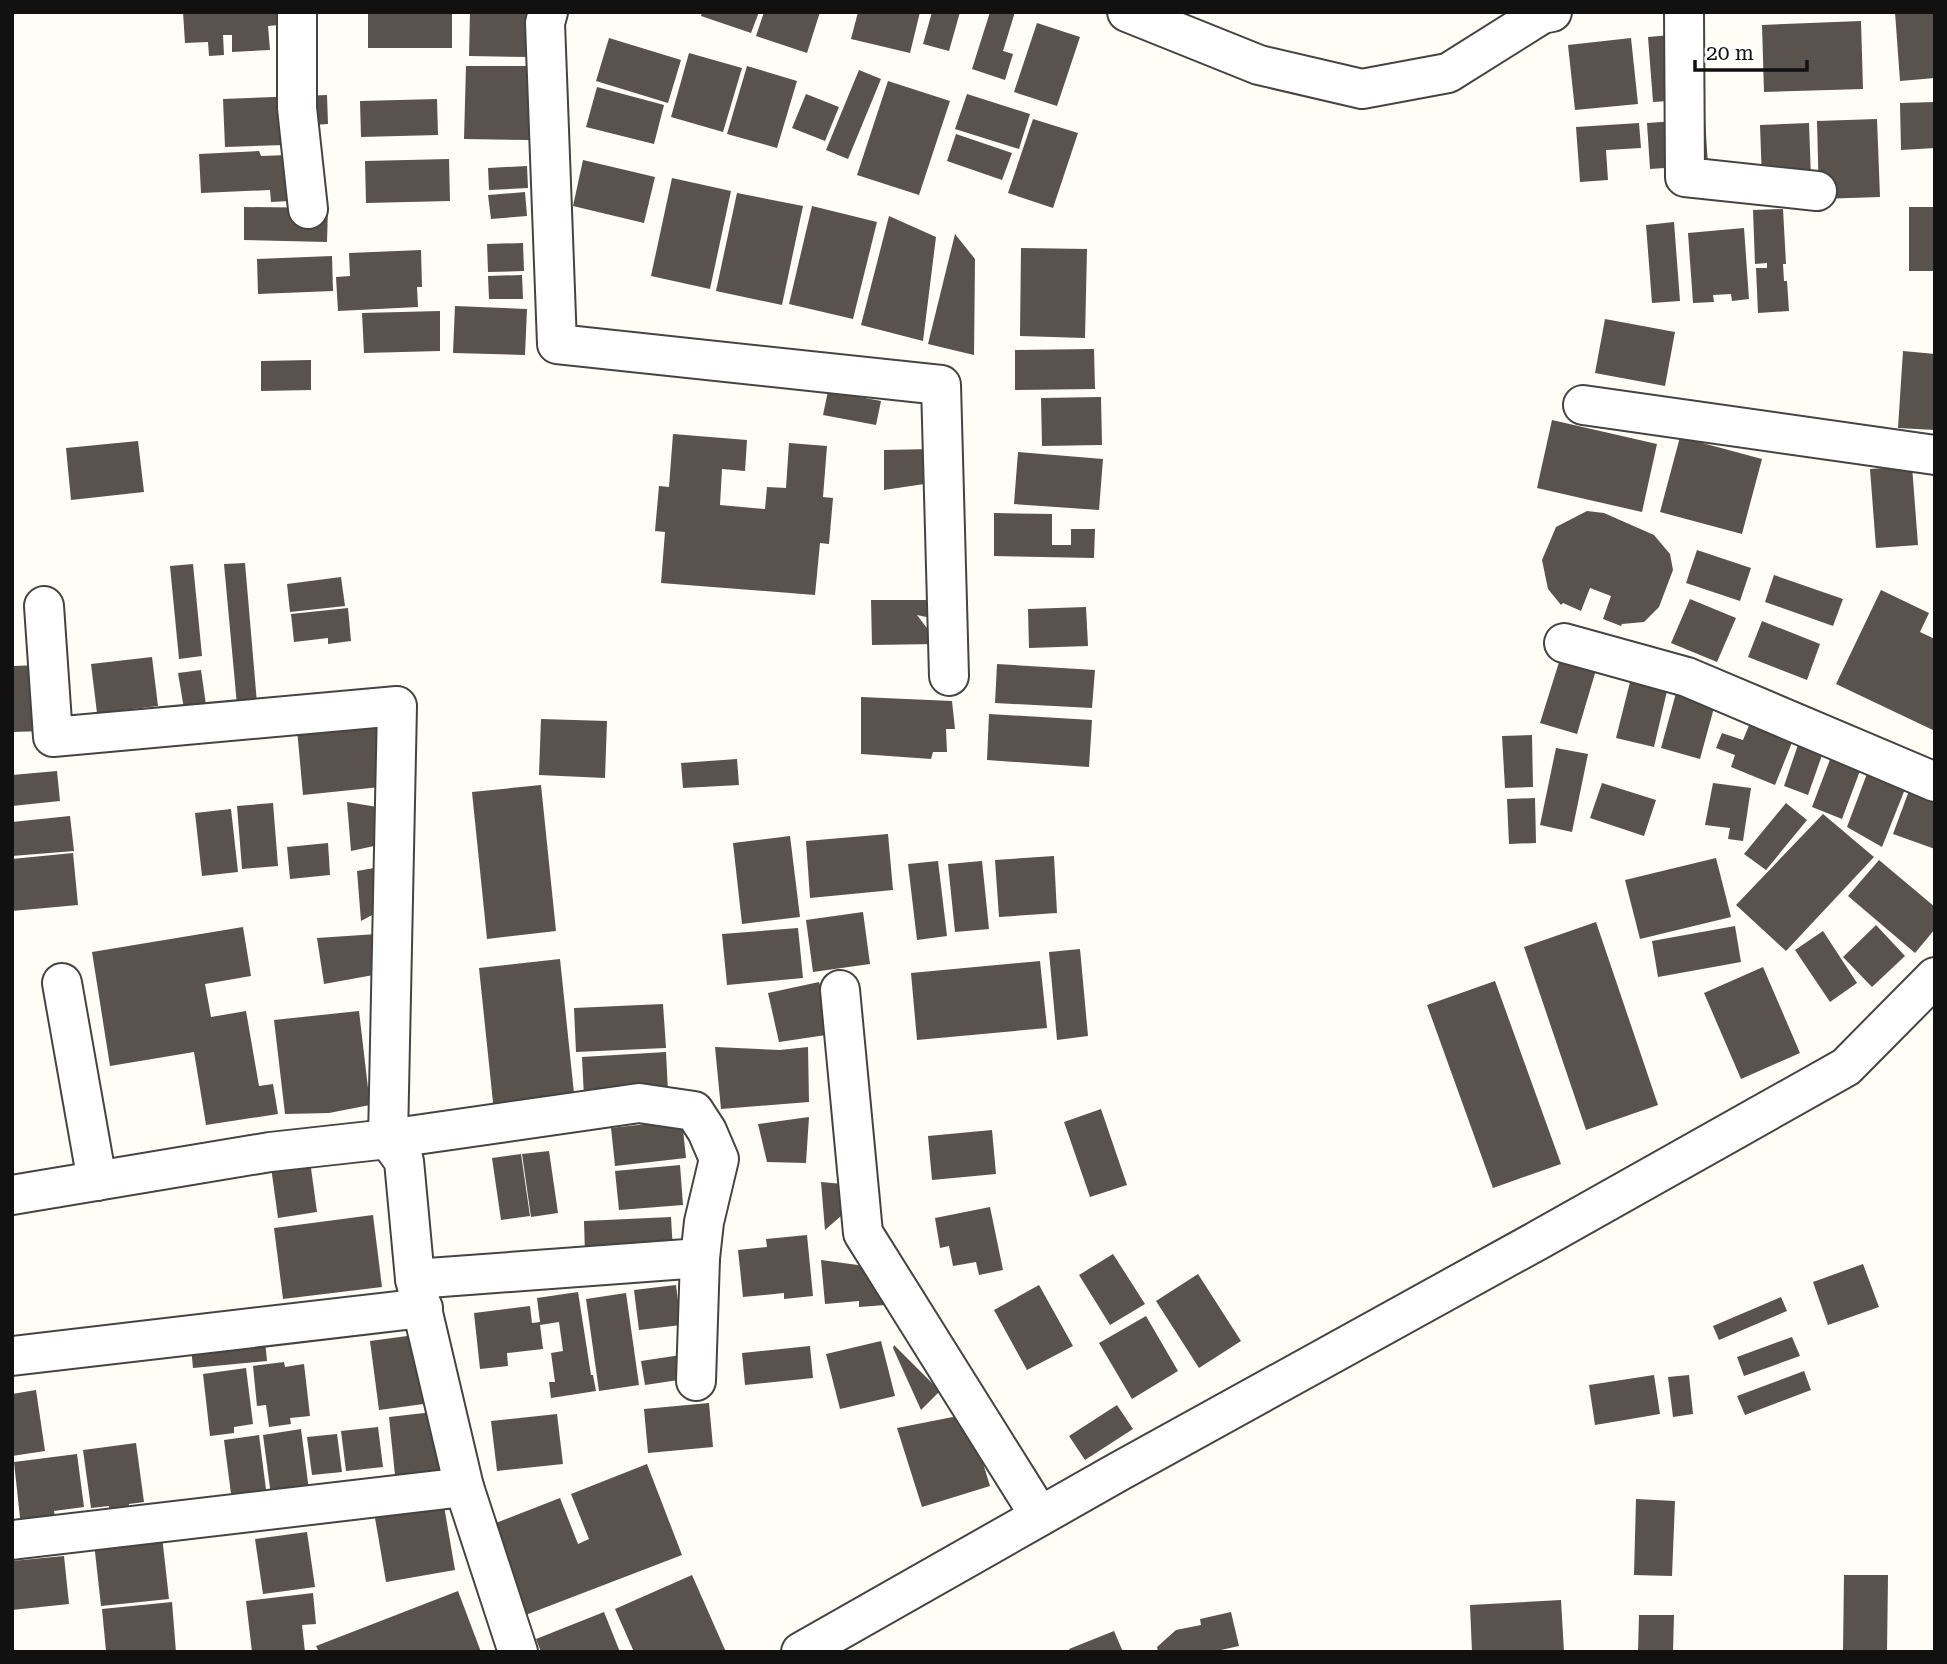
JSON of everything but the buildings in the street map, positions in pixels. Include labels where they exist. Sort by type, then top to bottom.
[{"type":"street","points":[[297,12],[298,108],[308,209]]},
{"type":"street","points":[[548,12],[545,23],[557,344],[941,385],[949,676]]},
{"type":"street","points":[[1127,12],[1259,65],[1362,89],[1448,73],[1542,14],[1552,12]]},
{"type":"street","points":[[1684,12],[1685,177],[1817,191]]},
{"type":"street","points":[[1583,405],[1935,455]]},
{"type":"street","points":[[44,606],[53,737],[397,706],[388,1139],[404,1161],[419,1294],[464,1487],[518,1652]]},
{"type":"street","points":[[1564,643],[1687,677],[1935,782]]},
{"type":"street","points":[[801,1652],[1846,1067],[1935,977]]},
{"type":"street","points":[[62,983],[97,1181]]},
{"type":"street","points":[[840,990],[863,1233],[1040,1516]]},
{"type":"street","points":[[12,1195],[270,1152],[388,1139],[639,1103],[694,1111],[719,1160],[704,1222],[699,1258],[696,1381]]},
{"type":"street","points":[[12,1356],[419,1294],[699,1258]]},
{"type":"street","points":[[12,1540],[464,1487]]}]
